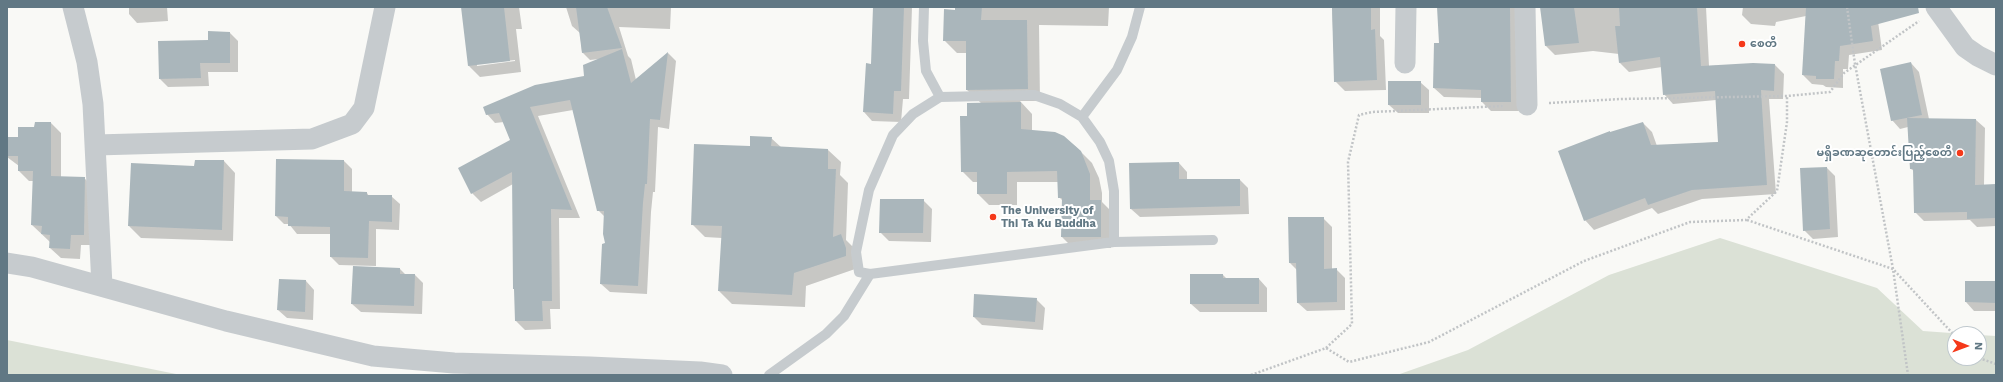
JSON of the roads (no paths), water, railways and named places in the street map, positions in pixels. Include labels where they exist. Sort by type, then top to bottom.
[{"type":"street","points":[[73,7],[87,62],[96,145],[102,286]]},
{"type":"street","points":[[96,145],[312,139],[352,124],[364,108],[385,7]]},
{"type":"street","points":[[1405,63],[1406,7]]},
{"type":"street","points":[[1525,7],[1527,105]]},
{"type":"street","points":[[1936,8],[1966,47],[1978,56],[1996,65]]},
{"type":"street","points":[[7,263],[32,267],[226,321],[373,356],[454,363],[590,367],[700,372],[722,375]]},
{"type":"lane","points":[[924,7],[923,41],[926,71],[940,97]]},
{"type":"lane","points":[[1082,117],[1117,70],[1132,37],[1140,7]]},
{"type":"lane","points":[[1114,242],[1114,191],[1109,161],[1100,142],[1082,117],[1060,104],[1034,95],[940,97],[913,114],[893,135],[869,190],[856,252],[859,272],[870,274],[1114,242],[1213,240]]},
{"type":"lane","points":[[769,375],[826,334],[844,316],[870,274]]},
{"type":"place","name":"စေတီ","points":[[1742,44]]},
{"type":"place","name":"မရှိခဏဆုတောင်းပြည့်စေတီ","points":[[1960,153]]},
{"type":"place","name":"The University of Thi Ta Ku Buddha","points":[[993,217]]}]
